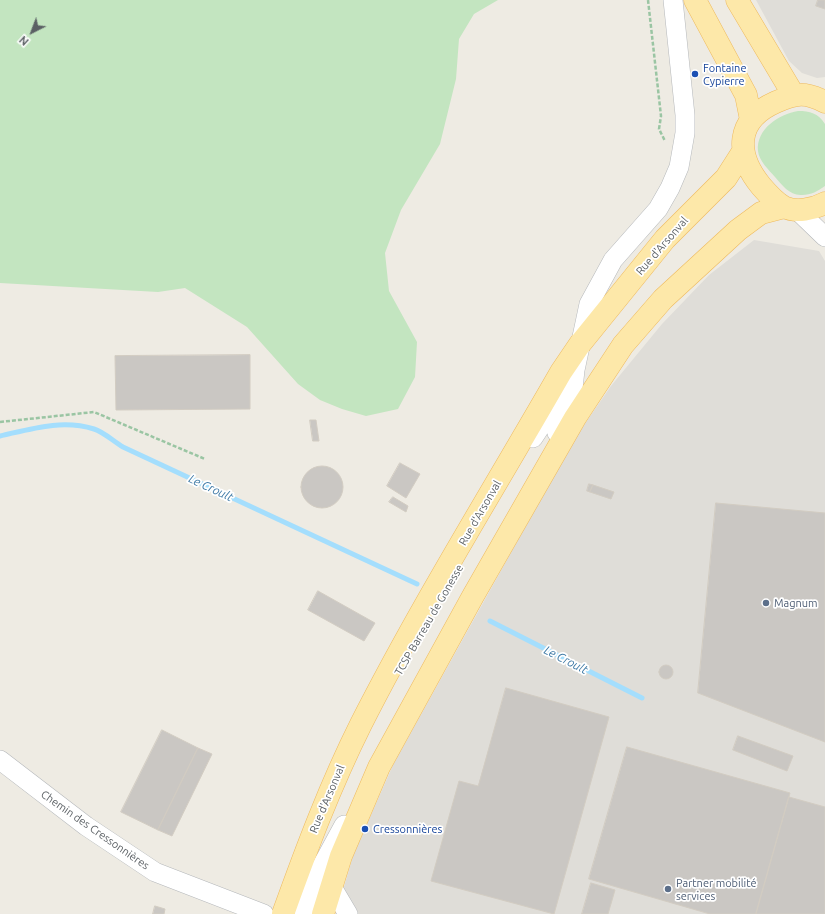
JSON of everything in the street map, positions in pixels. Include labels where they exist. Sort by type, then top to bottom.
[{"type":"main road","points":[[695,0],[746,95],[752,120]]},
{"type":"main road","points":[[738,0],[793,94]]},
{"type":"main road","points":[[791,209],[767,193],[754,177],[742,153],[745,132],[752,120],[770,104],[793,94],[808,94],[825,102]]},
{"type":"main road","name":"Rue d'Arsonval","points":[[283,914],[306,848],[362,724],[436,588],[561,372],[580,344],[665,239],[726,178],[742,153]]},
{"type":"main road","points":[[323,914],[322,886],[346,843],[379,767],[473,596],[576,418],[623,344],[663,299],[738,230],[761,213],[816,207],[825,202]]},
{"type":"street","name":"TCSP Barreau de Gonesse","points":[[304,914],[322,886],[332,849],[378,751],[406,697],[556,434],[566,413],[572,398],[575,370],[589,304],[612,260],[658,209],[670,188],[679,167],[685,133],[685,115],[673,0]]},
{"type":"street","points":[[791,209],[825,237]]},
{"type":"street","name":"TCSP Barreau de Gonesse","points":[[566,413],[623,344]]},
{"type":"street","name":"TCSP Barreau de Gonesse","points":[[322,886],[335,803],[374,720],[528,447],[554,408],[575,370]]},
{"type":"street","name":"Chemin des Cressonnières","points":[[0,760],[86,826],[155,872],[264,914]]},
{"type":"street","points":[[322,886],[348,914]]},
{"type":"path","points":[[0,422],[94,412],[205,459]]},
{"type":"shaded area","points":[[756,0],[825,0],[825,77],[817,78],[802,73],[789,61]]},
{"type":"shaded area","points":[[754,240],[819,251],[825,261],[825,914],[336,914],[353,856],[393,765],[573,441],[611,386],[662,324],[709,275]]},
{"type":"green space","points":[[0,0],[498,0],[474,14],[459,39],[456,79],[440,144],[401,210],[385,253],[389,291],[417,342],[415,377],[398,409],[366,416],[342,409],[320,400],[298,384],[247,327],[185,288],[158,292],[0,283]]},
{"type":"green space","points":[[798,111],[813,113],[820,117],[825,124],[825,186],[820,190],[805,195],[794,194],[783,186],[760,158],[758,151],[758,143],[761,136],[770,124],[783,115]]},
{"type":"building","points":[[818,0],[825,0],[825,9],[816,6]]},
{"type":"building","points":[[250,355],[250,409],[116,410],[115,356]]},
{"type":"building","points":[[310,420],[316,420],[319,441],[313,441]]},
{"type":"building","points":[[400,463],[420,474],[406,498],[387,486]]},
{"type":"building","points":[[322,466],[337,472],[343,487],[337,502],[322,508],[307,502],[301,487],[307,472]]},
{"type":"building","points":[[589,484],[593,485],[590,492],[587,491]]},
{"type":"building","points":[[593,485],[614,492],[611,499],[590,492]]},
{"type":"building","points":[[393,497],[408,506],[406,512],[389,502]]},
{"type":"building","name":"Magnum","points":[[716,503],[825,513],[825,742],[698,693]]},
{"type":"building","points":[[318,591],[375,623],[364,641],[308,610]]},
{"type":"building","points":[[666,665],[671,667],[673,672],[671,677],[666,679],[661,677],[659,672],[661,667]]},
{"type":"building","points":[[506,688],[609,717],[554,914],[431,881],[459,781],[478,786]]},
{"type":"building","points":[[162,730],[198,748],[158,830],[121,812]]},
{"type":"building","points":[[738,736],[793,756],[787,771],[733,750]]},
{"type":"building","points":[[627,747],[790,793],[756,914],[710,914],[589,879]]},
{"type":"building","points":[[198,748],[212,754],[172,836],[158,830]]},
{"type":"building","points":[[789,797],[825,807],[825,914],[756,914]]},
{"type":"building","points":[[591,883],[615,890],[608,914],[582,914]]},
{"type":"building","points":[[155,906],[165,909],[164,914],[153,914]]},
{"type":"waterway","name":"Le Croult","points":[[0,436],[35,428],[58,425],[82,426],[94,429],[123,447],[417,584]]},
{"type":"waterway","name":"Le Croult","points":[[490,621],[642,698]]},
{"type":"place","name":"Fontaine Cypierre","points":[[695,74]]},
{"type":"place","name":"Magnum","points":[[766,603]]},
{"type":"place","name":"Cressonnières","points":[[365,829]]},
{"type":"place","name":"Partner mobilité services","points":[[668,889]]}]
